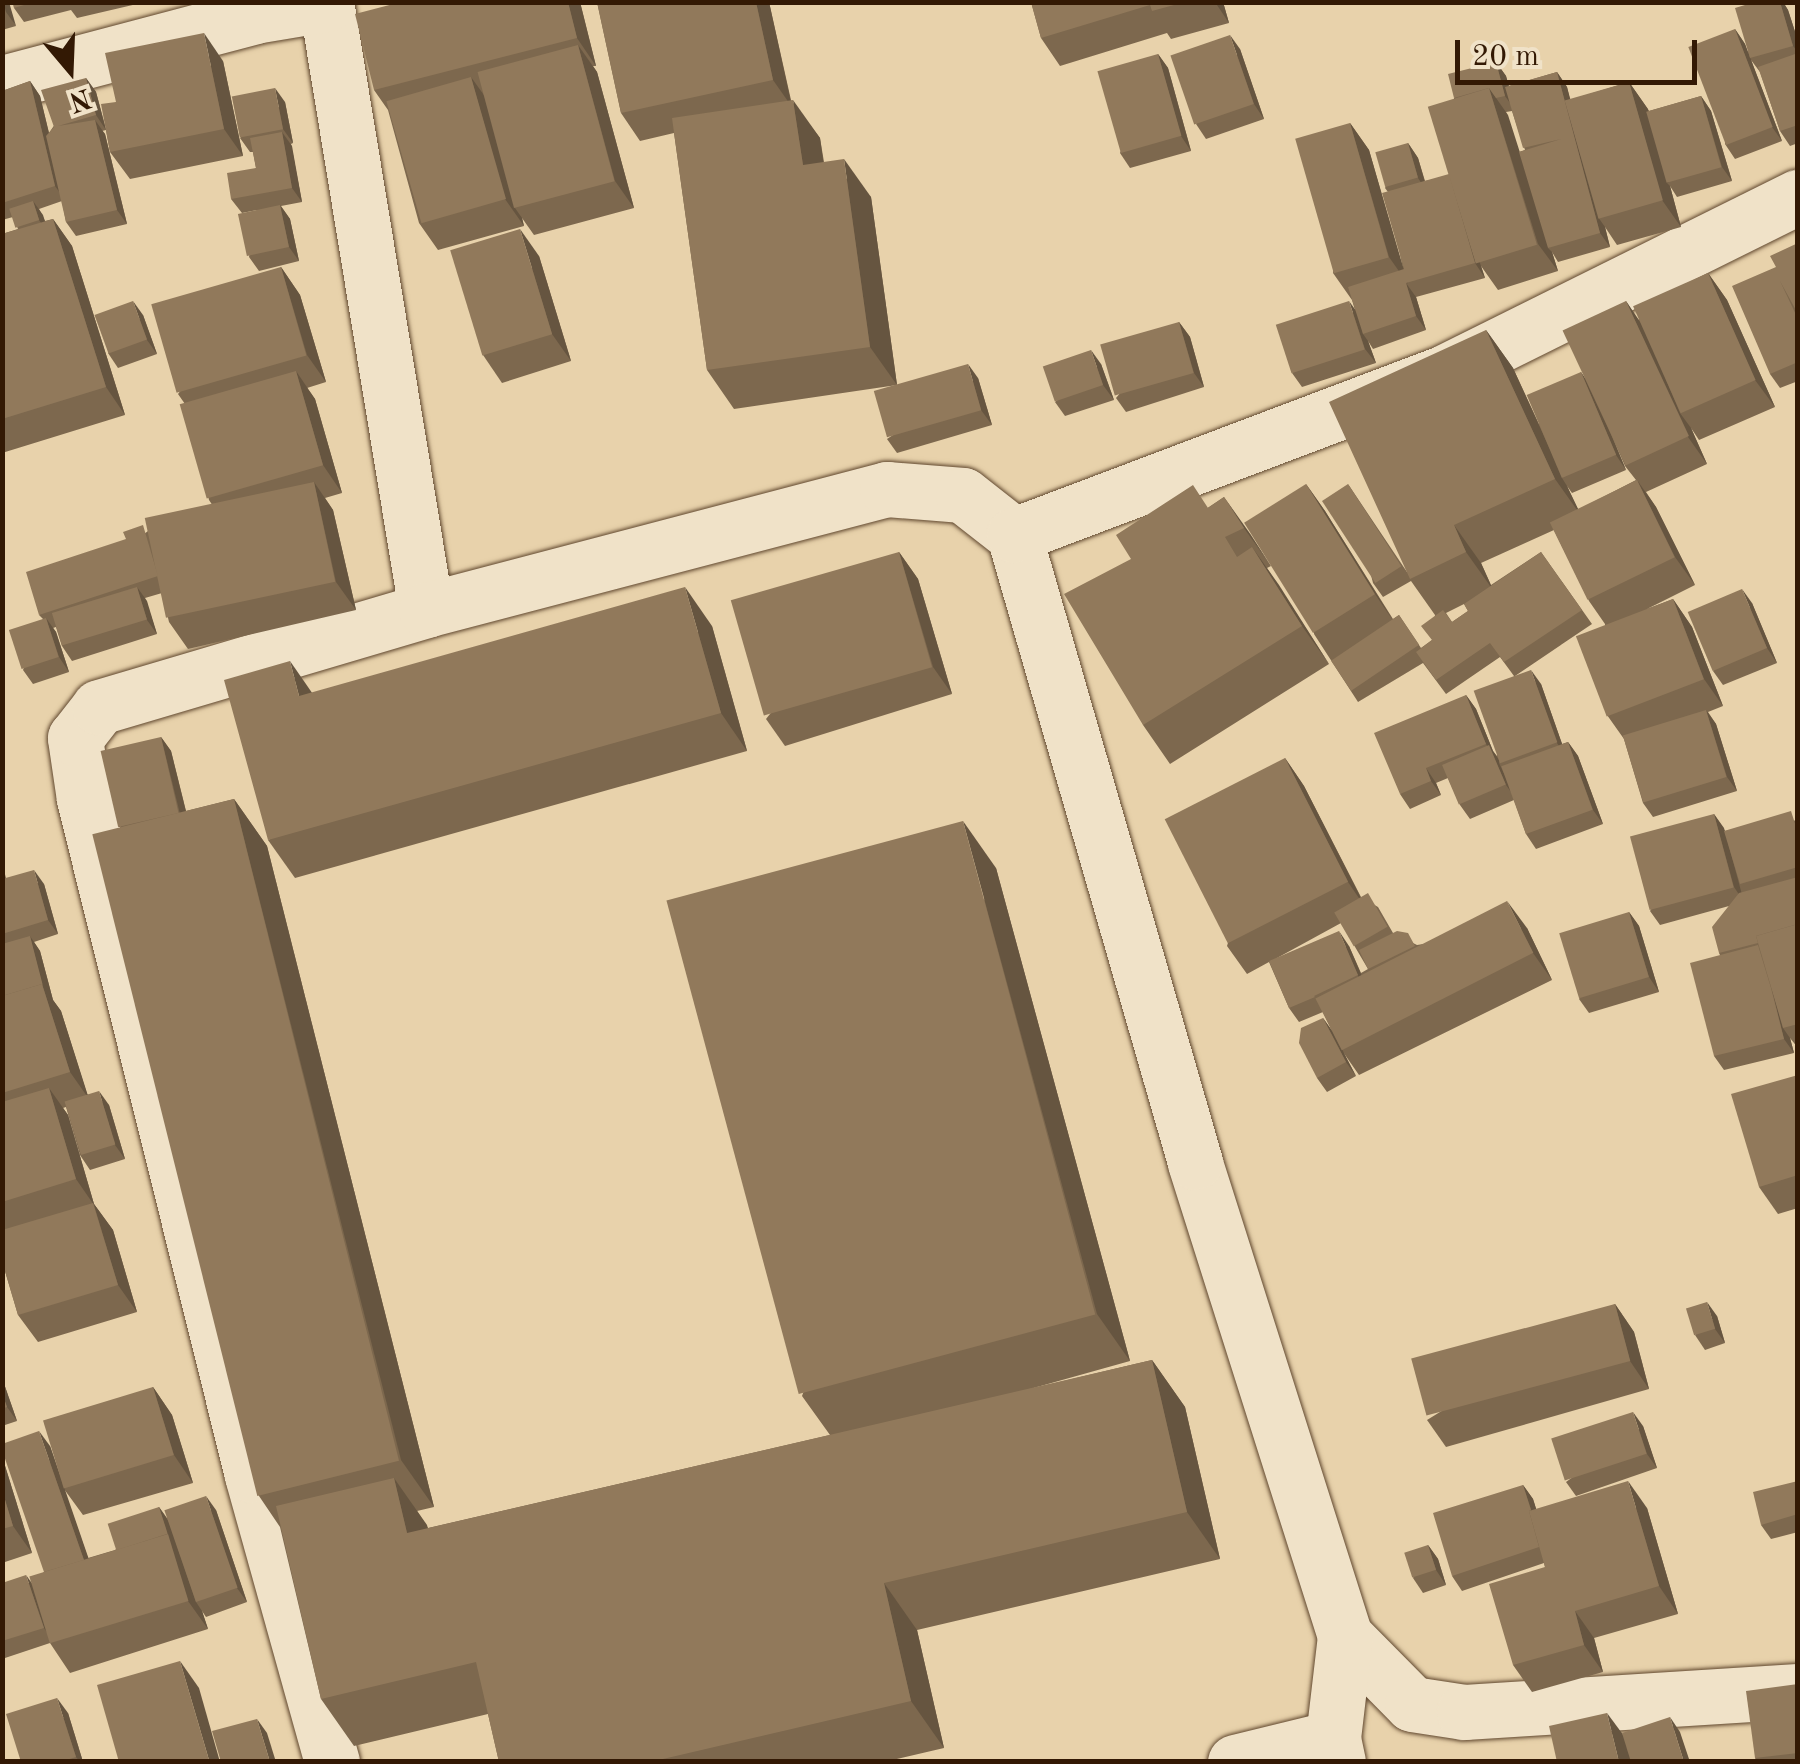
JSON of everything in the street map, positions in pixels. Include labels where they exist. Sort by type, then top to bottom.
[{"type":"street","points":[[2,83],[256,16],[326,3],[426,610]]},
{"type":"street","points":[[1014,535],[1447,371],[1798,197]]},
{"type":"street","points":[[332,1762],[252,1475],[84,800],[75,738],[99,707],[426,610],[887,489],[963,496],[1014,535],[1195,1162],[1345,1636],[1336,1750],[1235,1762]]},
{"type":"street","points":[[1345,1636],[1412,1704],[1464,1712],[1798,1692]]},
{"type":"building","points":[[13,2],[34,2],[14,8]]},
{"type":"building","points":[[401,2],[568,2],[577,38],[374,90],[355,14]]},
{"type":"building","points":[[597,2],[756,2],[773,80],[621,113]]},
{"type":"building","points":[[1031,2],[1185,2],[1152,11],[1150,5],[1041,38]]},
{"type":"building","points":[[1755,2],[1780,2],[1793,46],[1750,58],[1735,8]]},
{"type":"building","points":[[1735,29],[1773,127],[1726,145],[1688,47]]},
{"type":"building","points":[[204,33],[224,129],[110,152],[101,104],[116,102],[105,53]]},
{"type":"building","points":[[1230,35],[1254,104],[1194,125],[1170,56]]},
{"type":"building","points":[[578,45],[614,181],[514,208],[478,72]]},
{"type":"building","points":[[1798,53],[1798,125],[1780,131],[1758,67]]},
{"type":"building","points":[[1158,54],[1181,136],[1121,153],[1097,71]]},
{"type":"building","points":[[1496,62],[1505,96],[1496,98],[1489,88],[1454,98],[1448,74]]},
{"type":"building","points":[[1557,72],[1600,233],[1548,248],[1519,152],[1561,139],[1523,148],[1505,87]]},
{"type":"building","points":[[471,77],[506,199],[421,223],[386,101]]},
{"type":"building","points":[[86,78],[96,115],[58,126],[95,120],[117,210],[66,222],[46,136],[54,127],[41,90]]},
{"type":"building","points":[[30,81],[55,186],[2,203],[2,91]]},
{"type":"building","points":[[1629,82],[1663,200],[1598,219],[1565,100]]},
{"type":"building","points":[[275,88],[283,129],[240,138],[232,96]]},
{"type":"building","points":[[1489,88],[1537,245],[1476,264],[1428,107]]},
{"type":"building","points":[[1701,96],[1721,167],[1667,183],[1646,112]]},
{"type":"building","points":[[793,100],[803,165],[844,159],[870,347],[707,370],[672,118]]},
{"type":"building","points":[[1350,123],[1389,258],[1334,273],[1295,139]]},
{"type":"building","points":[[282,132],[292,188],[231,199],[227,173],[256,168],[250,138]]},
{"type":"building","points":[[1408,143],[1418,178],[1385,187],[1375,152]]},
{"type":"building","points":[[1449,174],[1475,263],[1406,283],[1416,316],[1363,334],[1348,287],[1404,269],[1382,193]]},
{"type":"building","points":[[33,201],[39,220],[15,228],[9,209]]},
{"type":"building","points":[[280,205],[289,247],[247,256],[238,214]]},
{"type":"building","points":[[53,219],[106,387],[2,419],[2,234]]},
{"type":"building","points":[[520,229],[552,334],[482,356],[450,250]]},
{"type":"building","points":[[1798,243],[1798,314],[1780,281],[1798,319],[1798,362],[1770,374],[1732,286],[1776,267],[1770,256]]},
{"type":"building","points":[[281,267],[306,355],[177,393],[151,304]]},
{"type":"building","points":[[1708,273],[1756,380],[1681,413],[1633,306]]},
{"type":"building","points":[[133,301],[147,340],[108,354],[94,315]]},
{"type":"building","points":[[1349,301],[1365,350],[1292,373],[1276,325]]},
{"type":"building","points":[[1626,301],[1689,436],[1626,466],[1563,331]]},
{"type":"building","points":[[1179,322],[1194,373],[1115,396],[1100,345]]},
{"type":"building","points":[[1486,330],[1555,479],[1454,525],[1466,552],[1410,579],[1329,402]]},
{"type":"building","points":[[1091,350],[1103,385],[1055,402],[1043,367]]},
{"type":"building","points":[[968,364],[981,410],[887,437],[874,391]]},
{"type":"building","points":[[296,371],[323,465],[207,499],[180,404]]},
{"type":"building","points":[[1581,372],[1616,455],[1562,478],[1527,395]]},
{"type":"building","points":[[1637,480],[1675,557],[1588,600],[1550,523]]},
{"type":"building","points":[[314,482],[335,582],[166,618],[145,518]]},
{"type":"building","points":[[1306,484],[1375,594],[1313,633],[1244,523]]},
{"type":"building","points":[[1348,484],[1401,566],[1375,583],[1322,501]]},
{"type":"building","points":[[1193,485],[1208,508],[1224,497],[1244,528],[1225,537],[1237,557],[1252,547],[1302,626],[1143,725],[1064,594],[1131,559],[1116,535]]},
{"type":"building","points":[[143,525],[158,576],[39,615],[26,572],[126,539],[123,532]]},
{"type":"building","points":[[899,552],[932,667],[764,716],[731,600]]},
{"type":"building","points":[[1541,552],[1582,610],[1504,662],[1490,643],[1436,680],[1416,652],[1432,640],[1421,626],[1443,610],[1452,622],[1468,611],[1464,604]]},
{"type":"building","points":[[137,587],[147,620],[62,646],[52,613]]},
{"type":"building","points":[[685,587],[721,713],[268,840],[224,680],[290,661],[299,696]]},
{"type":"building","points":[[1742,589],[1767,648],[1713,671],[1688,612]]},
{"type":"building","points":[[1673,599],[1704,679],[1607,717],[1576,636]]},
{"type":"building","points":[[1399,615],[1419,645],[1351,691],[1331,661]]},
{"type":"building","points":[[46,618],[59,657],[22,669],[9,630]]},
{"type":"building","points":[[1531,670],[1557,742],[1500,763],[1474,691]]},
{"type":"building","points":[[1466,695],[1486,744],[1426,768],[1431,781],[1400,794],[1374,733]]},
{"type":"building","points":[[1706,710],[1726,777],[1643,802],[1623,735]]},
{"type":"building","points":[[161,737],[179,813],[118,827],[101,751]]},
{"type":"building","points":[[1568,742],[1593,810],[1526,834],[1501,766]]},
{"type":"building","points":[[1489,745],[1506,785],[1459,805],[1442,765]]},
{"type":"building","points":[[1285,758],[1348,882],[1228,943],[1165,819]]},
{"type":"building","points":[[234,799],[399,1461],[257,1496],[92,834]]},
{"type":"building","points":[[1791,811],[1798,833],[1798,867],[1740,884],[1724,831]]},
{"type":"building","points":[[1714,814],[1734,887],[1650,910],[1630,837]]},
{"type":"building","points":[[963,821],[1095,1315],[799,1394],[666,900]]},
{"type":"building","points":[[34,870],[48,920],[2,934],[2,879]]},
{"type":"building","points":[[1798,877],[1798,924],[1756,936],[1758,943],[1719,953],[1712,927],[1739,893]]},
{"type":"building","points":[[1368,893],[1388,927],[1354,946],[1334,912]]},
{"type":"building","points":[[1507,901],[1533,953],[1342,1050],[1315,999]]},
{"type":"building","points":[[1629,912],[1649,977],[1579,998],[1559,933]]},
{"type":"building","points":[[1798,924],[1798,1024],[1783,1028],[1756,936]]},
{"type":"building","points":[[1339,931],[1358,975],[1289,1008],[1269,961]]},
{"type":"building","points":[[1397,931],[1408,933],[1415,946],[1368,969],[1359,950]]},
{"type":"building","points":[[30,936],[43,986],[2,996],[2,944]]},
{"type":"building","points":[[1758,945],[1784,1039],[1714,1056],[1690,963]]},
{"type":"building","points":[[42,984],[70,1072],[2,1093],[2,996]]},
{"type":"building","points":[[1323,1018],[1346,1062],[1317,1078],[1299,1043],[1301,1028]]},
{"type":"building","points":[[1798,1075],[1798,1175],[1759,1187],[1731,1094]]},
{"type":"building","points":[[49,1088],[76,1179],[2,1202],[2,1102]]},
{"type":"building","points":[[99,1091],[115,1145],[81,1155],[65,1102]]},
{"type":"building","points":[[93,1203],[118,1285],[18,1315],[2,1261],[2,1230]]},
{"type":"building","points":[[1707,1302],[1715,1329],[1694,1335],[1686,1308]]},
{"type":"building","points":[[1615,1304],[1630,1361],[1426,1416],[1411,1359]]},
{"type":"building","points":[[1152,1360],[1187,1512],[884,1583],[911,1701],[650,1762],[499,1762],[476,1662],[321,1699],[276,1506],[394,1478],[407,1533]]},
{"type":"building","points":[[153,1387],[174,1455],[64,1489],[43,1421]]},
{"type":"building","points":[[1633,1412],[1647,1454],[1565,1480],[1551,1439]]},
{"type":"building","points":[[39,1431],[84,1560],[44,1572],[2,1450],[2,1444]]},
{"type":"building","points":[[1628,1481],[1659,1586],[1575,1611],[1584,1645],[1513,1665],[1489,1584],[1545,1567],[1529,1511]]},
{"type":"building","points":[[1798,1481],[1798,1514],[1761,1525],[1753,1492]]},
{"type":"building","points":[[1523,1485],[1539,1547],[1452,1576],[1433,1513]]},
{"type":"building","points":[[2,1490],[13,1526],[2,1529]]},
{"type":"building","points":[[206,1496],[238,1588],[196,1602],[164,1510]]},
{"type":"building","points":[[159,1507],[168,1534],[116,1550],[108,1524]]},
{"type":"building","points":[[168,1534],[188,1601],[50,1643],[29,1576]]},
{"type":"building","points":[[1428,1545],[1436,1570],[1412,1577],[1404,1553]]},
{"type":"building","points":[[26,1575],[44,1628],[2,1641],[2,1583]]},
{"type":"building","points":[[180,1661],[209,1760],[119,1762],[97,1685]]},
{"type":"building","points":[[1798,1684],[1798,1753],[1755,1758],[1746,1691]]},
{"type":"building","points":[[57,1698],[76,1757],[60,1762],[21,1762],[6,1714]]},
{"type":"building","points":[[1607,1713],[1619,1762],[1557,1762],[1549,1726]]},
{"type":"building","points":[[1670,1717],[1684,1762],[1631,1762],[1622,1733]]},
{"type":"building","points":[[257,1719],[270,1762],[221,1762],[212,1731]]}]
